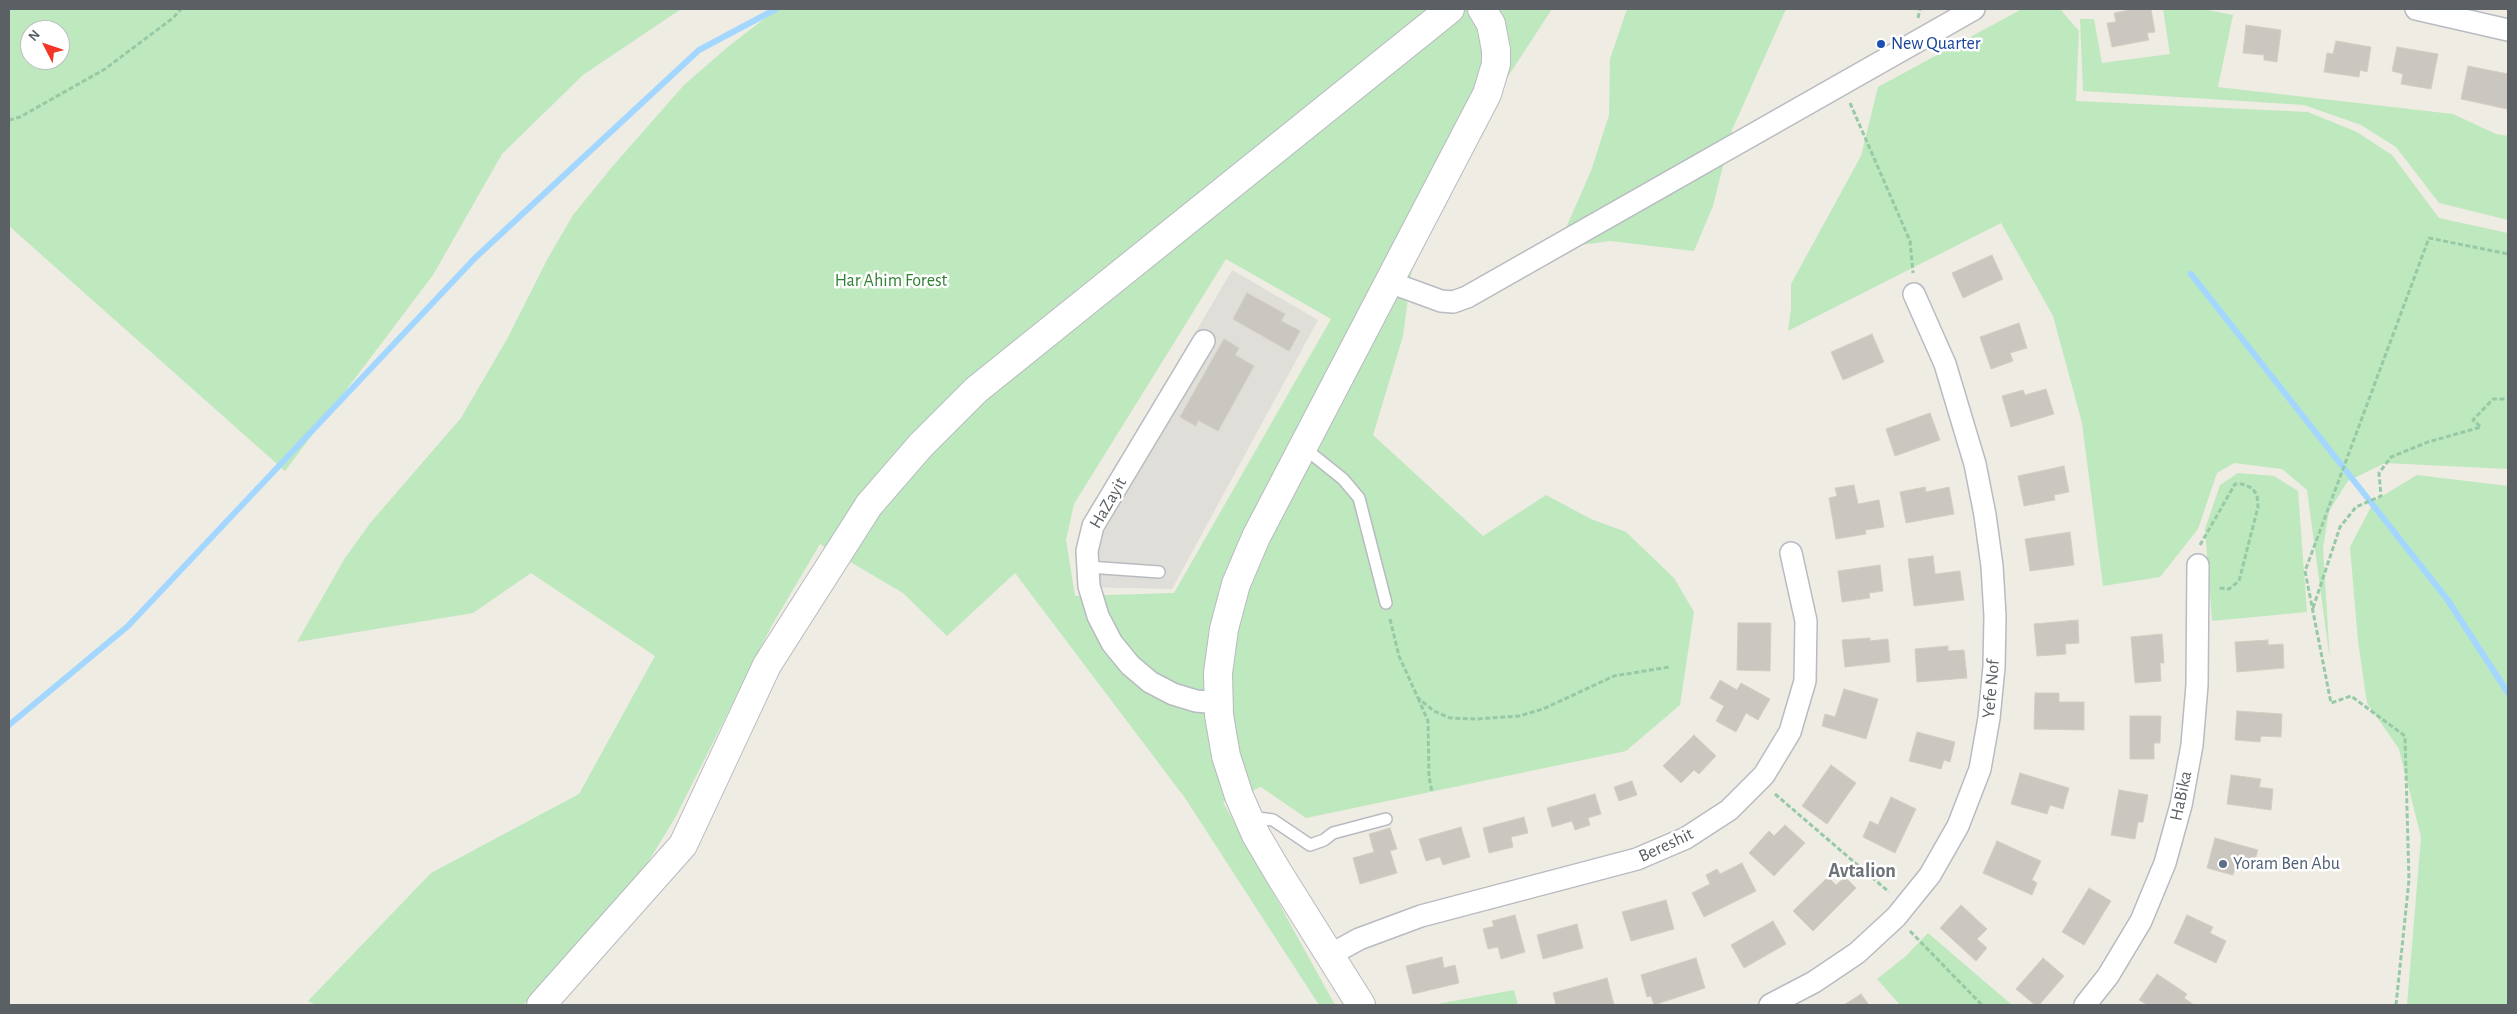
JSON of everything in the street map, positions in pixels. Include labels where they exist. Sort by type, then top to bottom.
[{"type":"main road","points":[[542,1005],[683,845],[767,665],[868,504],[921,445],[976,390],[1450,9]]},
{"type":"main road","points":[[1361,1005],[1279,874],[1248,817],[1226,756],[1219,704],[1218,673],[1224,629],[1236,584],[1256,537],[1487,94],[1496,64],[1494,36],[1482,9]]},
{"type":"street","points":[[1389,282],[1441,301],[1462,299],[1974,9]]},
{"type":"street","points":[[2416,9],[2508,30]]},
{"type":"street","name":"Yefe Nof","points":[[1770,1005],[1814,982],[1857,952],[1901,911],[1930,875],[1958,826],[1980,769],[1989,718],[1994,667],[1995,616],[1992,566],[1975,464],[1945,364],[1914,294]]},
{"type":"street","name":"HaZayit","points":[[1204,341],[1092,529],[1087,548],[1089,586],[1098,616],[1112,643],[1130,665],[1150,682],[1173,694],[1196,701],[1219,704]]},
{"type":"street","name":"Bereshit","points":[[1330,955],[1359,939],[1422,916],[1637,859],[1686,838],[1729,810],[1764,775],[1790,732],[1805,681],[1806,621],[1791,553]]},
{"type":"street","name":"HaBika","points":[[2085,1005],[2108,976],[2141,921],[2165,863],[2181,805],[2192,745],[2196,693],[2198,575]]},
{"type":"lane","points":[[1303,448],[1343,479],[1359,498],[1386,603]]},
{"type":"lane","points":[[1088,567],[1159,572]]},
{"type":"lane","points":[[1248,817],[1273,820],[1310,845],[1324,840],[1333,833],[1386,819]]},
{"type":"path","points":[[9,120],[20,117],[105,69],[173,18],[181,9]]},
{"type":"path","points":[[1842,84],[1910,242],[1914,294]]},
{"type":"path","points":[[2396,1005],[2409,880],[2405,736],[2351,696],[2331,703],[2305,571],[2429,238],[2508,254]]},
{"type":"path","points":[[2313,609],[2340,527],[2356,507],[2381,496],[2379,473],[2391,456],[2428,442],[2481,427],[2473,420],[2493,399],[2508,399]]},
{"type":"path","points":[[2234,484],[2242,484],[2252,488],[2257,495],[2258,507],[2239,581],[2229,589],[2198,575],[2197,550],[2234,484]]},
{"type":"path","points":[[1386,603],[1399,656],[1428,720],[1429,777],[1432,792]]},
{"type":"path","points":[[1418,698],[1434,711],[1450,718],[1519,716],[1543,709],[1614,676],[1669,667]]},
{"type":"path","points":[[1759,780],[1901,911],[1982,1005]]},
{"type":"shaded area","points":[[1232,270],[1318,320],[1172,589],[1080,587],[1076,553],[1080,530]]},
{"type":"green space","points":[[9,9],[681,9],[583,75],[502,154],[433,275],[285,471],[9,226]]},
{"type":"green space","name":"Har Ahim Forest","points":[[777,9],[1552,9],[1466,141],[1413,260],[1403,336],[1373,435],[1483,536],[1546,495],[1591,519],[1626,532],[1674,578],[1694,612],[1680,705],[1626,751],[1306,818],[1261,787],[1223,802],[1335,1005],[1319,1005],[1185,798],[1015,573],[947,636],[903,593],[820,544],[771,627],[675,818],[648,862],[621,899],[523,1005],[316,1005],[308,1001],[431,873],[579,794],[655,656],[531,573],[473,613],[297,642],[345,558],[371,522],[461,418],[507,339],[548,258],[573,215],[612,167],[684,85],[729,46]],"holes":[[[1226,259],[1331,319],[1174,593],[1075,596],[1066,540],[1074,504]]]},
{"type":"green space","points":[[1627,9],[1786,9],[1732,130],[1713,206],[1694,251],[1610,241],[1557,248],[1591,171],[1609,115],[1610,59]]},
{"type":"green space","points":[[2022,9],[2060,9],[2079,31],[2076,101],[2308,112],[2357,132],[2392,155],[2439,218],[2508,233],[2508,469],[2385,463],[2348,481],[2329,511],[2323,548],[2330,661],[2307,490],[2282,469],[2234,463],[2217,473],[2198,529],[2160,577],[2103,586],[2082,423],[2053,316],[2001,223],[1788,331],[1791,309],[1791,284],[1861,156],[1878,87]]},
{"type":"green space","points":[[2163,9],[2203,9],[2233,15],[2218,87],[2453,114],[2496,134],[2508,136],[2508,220],[2439,203],[2396,147],[2361,125],[2304,105],[2083,91],[2080,19],[2094,19],[2102,63],[2170,54]]},
{"type":"green space","points":[[2238,473],[2274,476],[2298,491],[2307,612],[2212,621],[2205,529],[2220,485]]},
{"type":"green space","points":[[2417,475],[2508,486],[2508,1005],[2407,1005],[2421,837],[2399,749],[2367,703],[2358,641],[2350,547],[2374,501]]},
{"type":"green space","points":[[1928,933],[2012,1005],[1900,1005],[1877,979],[1906,956]]},
{"type":"green space","points":[[1514,990],[1518,1005],[1432,1005]]},
{"type":"building","points":[[2135,9],[2151,9],[2155,32],[2147,33],[2149,40],[2112,47],[2107,23],[2116,22],[2114,13]]},
{"type":"building","points":[[2246,25],[2281,30],[2277,62],[2264,60],[2264,55],[2243,53]]},
{"type":"building","points":[[2336,41],[2371,47],[2367,72],[2360,70],[2359,77],[2324,72],[2327,53],[2333,54]]},
{"type":"building","points":[[2397,47],[2438,54],[2431,89],[2401,84],[2403,74],[2392,71]]},
{"type":"building","points":[[2468,66],[2508,74],[2507,109],[2461,99]]},
{"type":"building","points":[[1992,255],[2003,279],[1963,298],[1952,273]]},
{"type":"building","points":[[1247,293],[1285,314],[1281,321],[1300,331],[1289,351],[1233,319]]},
{"type":"building","points":[[2019,323],[2027,348],[2010,353],[2013,361],[1991,369],[1980,337]]},
{"type":"building","points":[[1872,334],[1884,362],[1843,380],[1831,352]]},
{"type":"building","points":[[1224,339],[1239,348],[1235,355],[1254,366],[1218,431],[1198,420],[1196,426],[1180,417]]},
{"type":"building","points":[[2046,389],[2054,414],[2011,427],[2002,396],[2023,390],[2025,395]]},
{"type":"building","points":[[1930,413],[1940,440],[1895,456],[1886,429]]},
{"type":"building","points":[[2064,466],[2069,492],[2054,495],[2055,500],[2024,506],[2018,476]]},
{"type":"building","points":[[1854,485],[1858,504],[1879,500],[1884,527],[1865,530],[1866,534],[1836,539],[1829,498],[1837,496],[1835,488]]},
{"type":"building","points":[[1925,487],[1926,492],[1949,487],[1954,514],[1906,523],[1900,492]]},
{"type":"building","points":[[2070,532],[2074,565],[2030,571],[2025,539]]},
{"type":"building","points":[[1933,556],[1935,574],[1960,571],[1964,600],[1914,606],[1908,559]]},
{"type":"building","points":[[1880,565],[1883,591],[1869,593],[1870,598],[1842,602],[1838,571]]},
{"type":"building","points":[[2078,620],[2079,643],[2065,644],[2066,654],[2037,656],[2034,624]]},
{"type":"building","points":[[1738,623],[1771,623],[1770,671],[1737,670]]},
{"type":"building","points":[[2162,634],[2164,663],[2160,663],[2161,681],[2135,683],[2131,637]]},
{"type":"building","points":[[1870,638],[1870,641],[1888,639],[1890,662],[1845,667],[1842,640]]},
{"type":"building","points":[[2268,640],[2268,645],[2283,644],[2284,668],[2237,672],[2235,642]]},
{"type":"building","points":[[1948,646],[1948,651],[1964,650],[1967,678],[1917,682],[1915,649]]},
{"type":"building","points":[[1720,680],[1737,690],[1741,683],[1770,699],[1758,720],[1746,713],[1736,732],[1716,721],[1724,706],[1710,698]]},
{"type":"building","points":[[1844,689],[1878,699],[1866,739],[1822,726],[1825,714],[1835,717]]},
{"type":"building","points":[[2035,693],[2059,693],[2059,702],[2084,702],[2084,730],[2034,729]]},
{"type":"building","points":[[2237,711],[2282,714],[2281,737],[2261,736],[2260,742],[2235,740]]},
{"type":"building","points":[[2130,716],[2161,716],[2160,743],[2154,743],[2154,759],[2130,759]]},
{"type":"building","points":[[1917,732],[1955,742],[1950,762],[1944,760],[1941,769],[1909,761]]},
{"type":"building","points":[[1694,735],[1716,756],[1699,774],[1694,770],[1681,783],[1663,766]]},
{"type":"building","points":[[1831,765],[1856,783],[1827,824],[1802,806]]},
{"type":"building","points":[[2020,773],[2069,788],[2063,809],[2050,805],[2047,814],[2011,804]]},
{"type":"building","points":[[2231,775],[2261,779],[2259,787],[2273,789],[2271,810],[2227,804]]},
{"type":"building","points":[[1632,781],[1637,795],[1619,801],[1614,787]]},
{"type":"building","points":[[2119,790],[2148,795],[2143,822],[2138,822],[2135,839],[2111,835]]},
{"type":"building","points":[[1595,794],[1601,814],[1588,818],[1590,825],[1575,830],[1572,821],[1552,827],[1547,808]]},
{"type":"building","points":[[1891,797],[1916,809],[1895,853],[1863,837],[1870,821],[1878,825]]},
{"type":"building","points":[[1524,817],[1528,833],[1511,837],[1513,847],[1489,853],[1483,828]]},
{"type":"building","points":[[1785,825],[1805,843],[1774,876],[1749,853],[1769,831],[1774,836]]},
{"type":"building","points":[[1461,827],[1470,857],[1443,865],[1440,857],[1426,861],[1419,839]]},
{"type":"building","points":[[1390,828],[1397,849],[1390,851],[1397,873],[1360,884],[1353,858],[1374,852],[1369,834]]},
{"type":"building","points":[[2215,838],[2258,850],[2253,865],[2237,861],[2233,875],[2207,868]]},
{"type":"building","points":[[1997,841],[2041,861],[2032,880],[2037,883],[2032,895],[1983,873]]},
{"type":"building","points":[[1742,863],[1756,891],[1704,917],[1692,893],[1710,884],[1706,875],[1717,869],[1720,874]]},
{"type":"building","points":[[1828,877],[1836,885],[1845,877],[1856,888],[1813,931],[1793,911]]},
{"type":"building","points":[[2089,888],[2111,901],[2084,945],[2062,932]]},
{"type":"building","points":[[1666,900],[1674,929],[1631,941],[1622,912]]},
{"type":"building","points":[[1961,905],[1987,929],[1977,939],[1987,948],[1976,961],[1940,928]]},
{"type":"building","points":[[1515,915],[1525,952],[1501,959],[1498,947],[1488,949],[1483,929],[1494,926],[1492,921]]},
{"type":"building","points":[[2187,915],[2213,927],[2210,933],[2226,941],[2216,963],[2174,943]]},
{"type":"building","points":[[1773,921],[1786,944],[1744,968],[1731,945]]},
{"type":"building","points":[[1577,924],[1583,948],[1543,959],[1537,935]]},
{"type":"building","points":[[1442,957],[1444,968],[1455,965],[1459,983],[1413,994],[1406,966]]},
{"type":"building","points":[[1696,958],[1705,988],[1654,1005],[1651,996],[1647,997],[1641,975]]},
{"type":"building","points":[[2043,958],[2064,976],[2039,1005],[2035,1005],[2016,989]]},
{"type":"building","points":[[2157,974],[2187,994],[2184,998],[2194,1005],[2148,1005],[2139,1000]]},
{"type":"building","points":[[1607,978],[1614,1005],[1556,1005],[1553,993]]},
{"type":"building","points":[[1861,994],[1869,1005],[1844,1005]]},
{"type":"waterway","points":[[9,725],[128,626],[475,258],[699,50],[776,9]]},
{"type":"waterway","points":[[2191,274],[2447,599],[2508,693]]},
{"type":"place","name":"New Quarter","points":[[1881,44]]},
{"type":"place","name":"Yoram Ben Abu","points":[[2223,864]]},
{"type":"district","name":"Avtalion","points":[[1862,871]]}]
